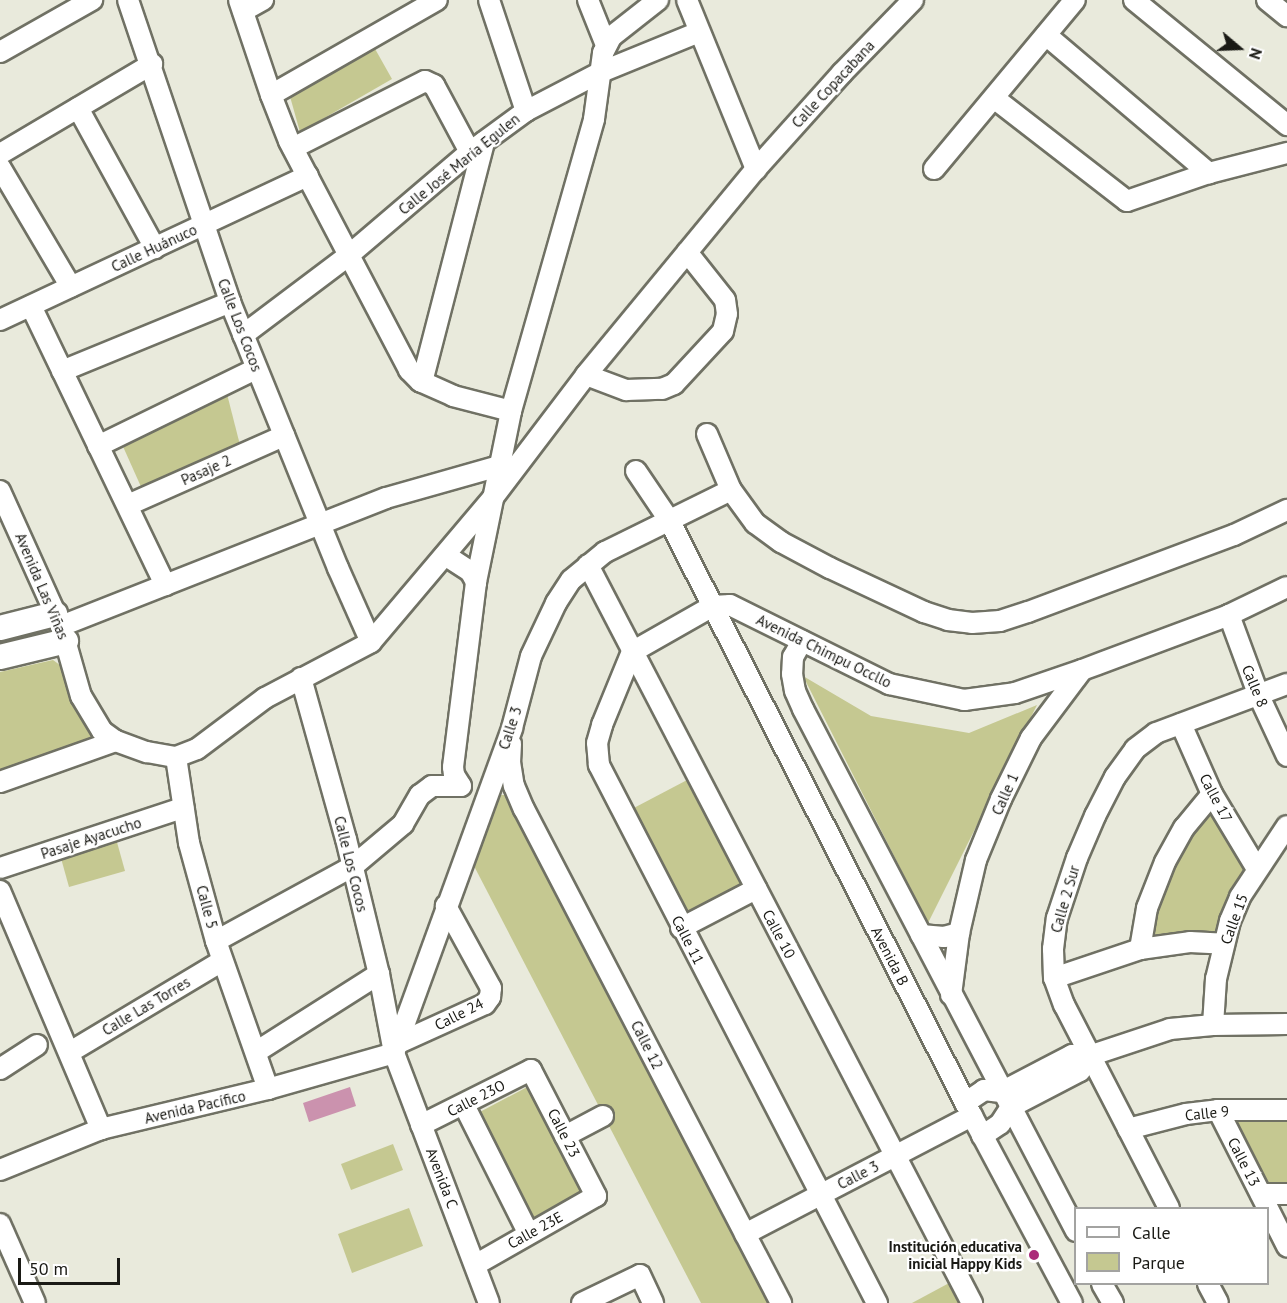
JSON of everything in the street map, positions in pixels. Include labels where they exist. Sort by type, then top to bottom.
[{"type":"main road","points":[[0,628],[61,627]]},
{"type":"main road","points":[[0,657],[61,627]]},
{"type":"street","points":[[0,52],[92,0]]},
{"type":"street","name":"Calle Los Cocos","points":[[128,0],[152,64],[203,226],[230,302],[320,524],[371,642]]},
{"type":"street","points":[[263,0],[241,6],[270,95],[293,148],[409,370],[423,382],[453,396],[511,411]]},
{"type":"street","points":[[270,95],[437,0]]},
{"type":"street","points":[[489,0],[526,111]]},
{"type":"street","points":[[588,0],[606,45]]},
{"type":"street","points":[[461,786],[453,775],[453,767],[476,582],[511,411],[594,119],[606,45],[611,37],[658,0]]},
{"type":"street","points":[[687,0],[756,169]]},
{"type":"street","name":"Calle Copacabana","points":[[371,642],[492,499],[586,375],[756,169],[842,73],[913,0]]},
{"type":"street","points":[[934,169],[1075,0]]},
{"type":"street","points":[[1134,0],[1287,125]]},
{"type":"street","points":[[1267,0],[1287,16]]},
{"type":"street","name":"Calle José María Egulen","points":[[243,335],[350,255],[477,147],[526,111],[602,72],[699,32]]},
{"type":"street","points":[[1046,35],[1209,173]]},
{"type":"street","points":[[0,154],[152,64]]},
{"type":"street","points":[[293,148],[425,81],[434,85],[477,147],[423,382]]},
{"type":"street","points":[[994,98],[1119,198],[1128,201],[1209,173],[1287,153]]},
{"type":"street","points":[[78,108],[155,248]]},
{"type":"street","points":[[0,167],[71,287]]},
{"type":"street","name":"Calle Huánuco","points":[[0,320],[308,176]]},
{"type":"street","points":[[586,375],[626,390],[662,389],[674,384],[723,331],[726,314],[725,300],[687,252]]},
{"type":"street","points":[[63,371],[230,302]]},
{"type":"street","points":[[31,306],[165,585]]},
{"type":"street","points":[[98,446],[256,369]]},
{"type":"street","points":[[707,434],[731,490],[755,523],[781,542],[830,568],[924,612],[948,620],[972,623],[1000,621],[1028,612],[1234,535],[1287,510]]},
{"type":"street","name":"Pasaje 2","points":[[128,505],[284,436]]},
{"type":"street","points":[[61,627],[320,524],[428,484],[499,466]]},
{"type":"street","points":[[632,652],[713,606],[669,520],[636,471]]},
{"type":"street","name":"Calle 3","points":[[397,1048],[446,906],[512,728],[531,656],[544,625],[571,580],[605,552],[731,490]]},
{"type":"street","name":"Avenida Las Viñas","points":[[0,491],[61,627],[81,696],[102,731],[116,741]]},
{"type":"street","points":[[445,555],[471,571],[476,582]]},
{"type":"street","name":"Calle 10","points":[[588,565],[972,1303]]},
{"type":"street","name":"Avenida Chimpu Occllo","points":[[713,606],[730,605],[889,684],[964,700],[1015,693],[1082,670],[1229,615],[1287,587]]},
{"type":"street","name":"Avenida B","points":[[713,606],[982,1136],[1072,1303]]},
{"type":"street","name":"Calle 8","points":[[1229,615],[1259,696],[1287,756]]},
{"type":"street","points":[[802,641],[794,657],[795,691],[1074,1228]]},
{"type":"street","points":[[0,782],[116,741],[147,752],[176,757],[197,749],[265,698],[371,642]]},
{"type":"street","name":"Calle 11","points":[[632,652],[602,725],[597,743],[599,765],[681,928],[878,1303]]},
{"type":"street","name":"Calle 1","points":[[951,995],[959,933],[976,860],[1001,799],[1031,738],[1082,670]]},
{"type":"street","name":"Calle Los Cocos","points":[[301,678],[352,867],[397,1048]]},
{"type":"street","name":"Calle 2 Sur","points":[[1168,1207],[1064,1005],[1054,978],[1053,949],[1057,918],[1077,858],[1095,816],[1115,777],[1135,749],[1156,733],[1287,684]]},
{"type":"street","name":"Calle 17","points":[[1180,724],[1212,794],[1257,869]]},
{"type":"street","name":"Calle 12","points":[[512,728],[510,762],[514,786],[781,1303]]},
{"type":"street","name":"Calle 5","points":[[176,757],[189,843],[216,941],[268,1089]]},
{"type":"street","points":[[216,941],[352,867],[403,824],[420,795],[432,786],[489,789],[514,786]]},
{"type":"street","points":[[1140,949],[1147,908],[1165,862],[1184,828],[1212,794]]},
{"type":"street","name":"Pasaje Ayacucho","points":[[0,868],[183,808]]},
{"type":"street","name":"Calle 15","points":[[1213,1024],[1216,979],[1239,897],[1287,826]]},
{"type":"street","points":[[681,928],[756,889]]},
{"type":"street","points":[[0,891],[101,1129]]},
{"type":"street","name":"Calle 24","points":[[397,1048],[485,1004],[490,997],[491,988],[446,906]]},
{"type":"street","points":[[921,935],[944,937],[959,933]]},
{"type":"street","points":[[1054,978],[1140,949],[1190,942],[1224,944]]},
{"type":"street","name":"Calle Las Torres","points":[[70,1052],[222,961]]},
{"type":"street","points":[[256,1052],[379,974]]},
{"type":"street","name":"Calle 3","points":[[745,1234],[896,1155],[969,1110],[984,1090],[1006,1100],[1080,1071],[1089,1056],[1170,1029],[1213,1024],[1287,1024]]},
{"type":"street","points":[[0,1069],[37,1045]]},
{"type":"street","name":"Avenida Pacífico","points":[[0,1170],[101,1129],[268,1089],[397,1048]]},
{"type":"street","name":"Avenida C","points":[[397,1048],[422,1125],[489,1303]]},
{"type":"street","name":"Calle 23O","points":[[422,1125],[531,1070]]},
{"type":"street","name":"Calle 23","points":[[531,1070],[596,1196]]},
{"type":"street","name":"Calle 3","points":[[982,1136],[1000,1124],[1006,1100]]},
{"type":"street","points":[[464,1105],[529,1234]]},
{"type":"street","name":"Calle 9","points":[[1128,1129],[1186,1114],[1218,1110],[1287,1110]]},
{"type":"street","name":"Calle 13","points":[[1218,1110],[1268,1207]]},
{"type":"street","points":[[565,1136],[603,1116]]},
{"type":"street","points":[[1261,1194],[1287,1194]]},
{"type":"street","name":"Calle 23E","points":[[475,1265],[596,1196]]},
{"type":"street","name":"Calle 13","points":[[1269,1210],[1287,1246]]},
{"type":"street","points":[[0,1224],[35,1303]]},
{"type":"street","points":[[582,1303],[639,1275],[653,1303]]},
{"type":"street","points":[[1103,1285],[1113,1303]]},
{"type":"street","points":[[1209,1285],[1218,1303]]},
{"type":"green space","points":[[374,47],[392,79],[300,132],[289,93]]},
{"type":"green space","points":[[227,394],[240,445],[142,489],[121,442]]},
{"type":"green space","points":[[52,627],[54,632],[0,648],[0,637]]},
{"type":"green space","points":[[53,660],[64,668],[98,738],[0,774],[0,672]]},
{"type":"green space","points":[[803,676],[871,716],[969,733],[1037,705],[928,923]]},
{"type":"green space","points":[[689,779],[744,885],[685,917],[630,810]]},
{"type":"green space","points":[[497,795],[505,795],[530,839],[769,1303],[701,1303],[474,866]]},
{"type":"green space","points":[[1209,808],[1247,871],[1218,936],[1148,940],[1157,898],[1180,845]]},
{"type":"green space","points":[[115,835],[125,871],[69,887],[59,851]]},
{"type":"green space","points":[[531,1085],[586,1192],[532,1220],[478,1113]]},
{"type":"green space","points":[[1287,1120],[1287,1185],[1263,1186],[1228,1121]]},
{"type":"green space","points":[[393,1144],[403,1170],[351,1190],[341,1164]]},
{"type":"green space","points":[[409,1208],[423,1246],[352,1273],[338,1234]]},
{"type":"green space","points":[[951,1282],[962,1303],[912,1303]]},
{"type":"shaded area","points":[[350,1087],[356,1106],[309,1122],[303,1103]]},
{"type":"place","name":"Institución educativa inicial Happy Kids","points":[[1034,1255]]}]
